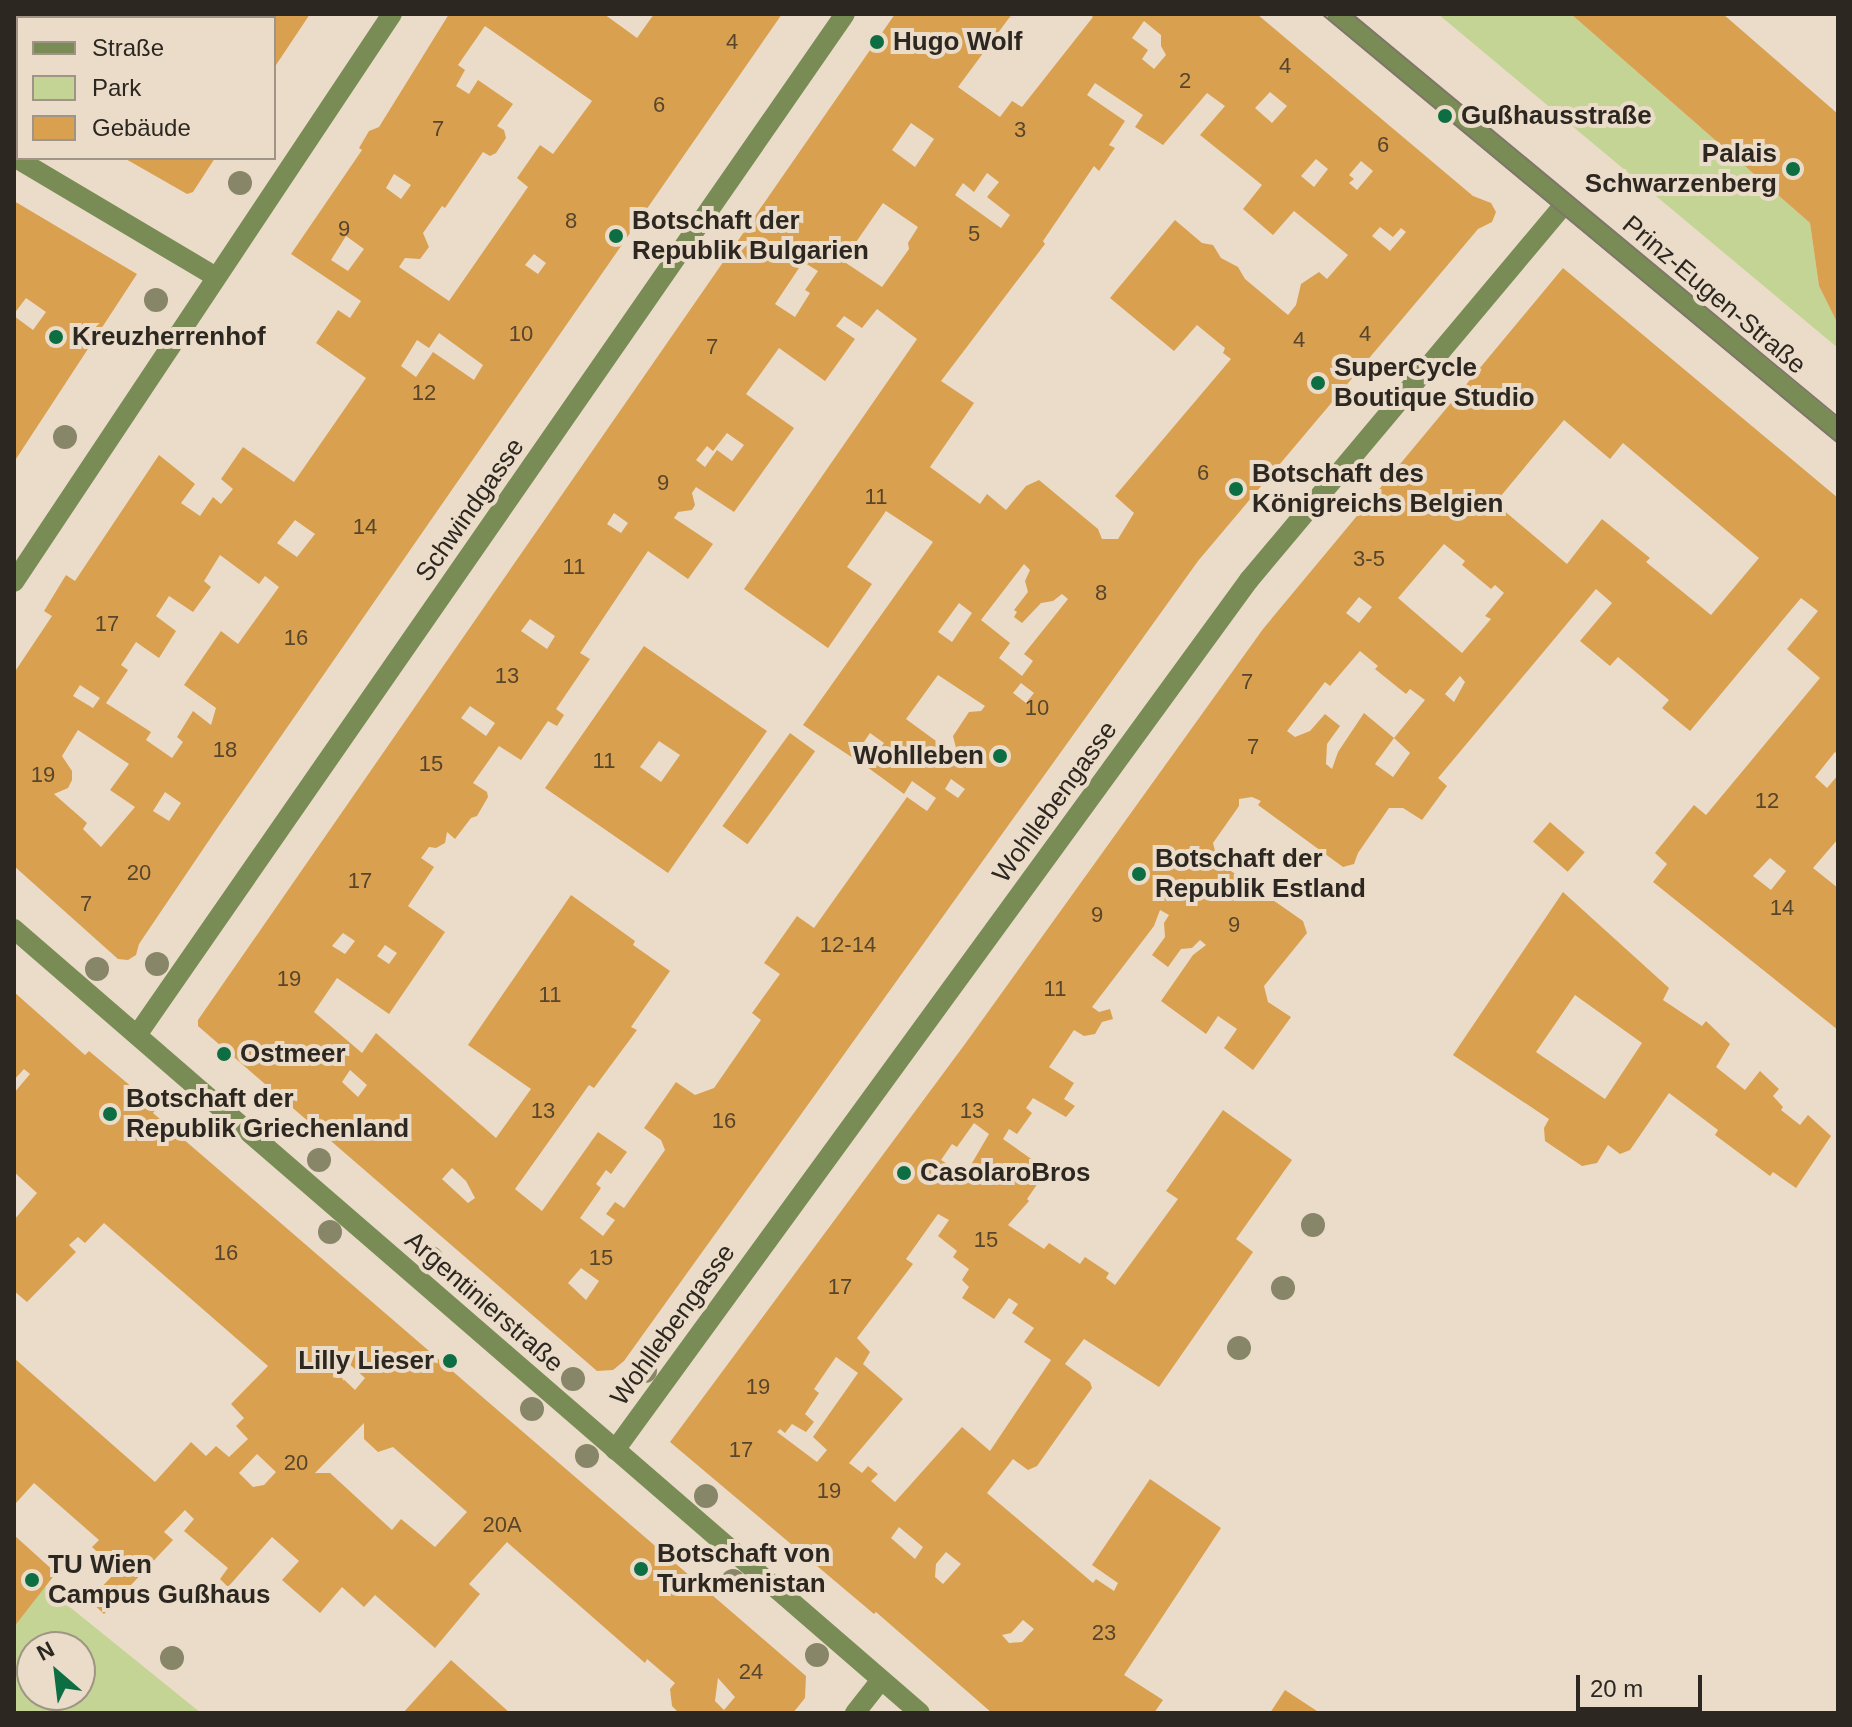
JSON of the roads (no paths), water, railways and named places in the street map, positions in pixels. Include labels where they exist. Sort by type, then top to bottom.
[{"type":"street","points":[[14,582],[392,14]]},
{"type":"street","name":"Schwindgasse","points":[[137,1035],[845,14]]},
{"type":"street","name":"Prinz-Eugen-Straße","points":[[1337,14],[1838,431]]},
{"type":"street","points":[[19,160],[216,277]]},
{"type":"street","name":"Wohllebengasse","points":[[615,1450],[1249,580],[1564,205]]},
{"type":"street","name":"Argentinierstraße","points":[[14,929],[920,1713]]},
{"type":"street","points":[[855,1713],[881,1680]]},
{"type":"tram line","points":[[1322,14],[1838,443]]},
{"type":"tram line","points":[[1352,14],[1838,417]]},
{"type":"place","name":"Hugo Wolf","points":[[877,42]]},
{"type":"place","name":"Gußhausstraße","points":[[1445,116]]},
{"type":"place","name":"Palais Schwarzenberg","points":[[1793,169]]},
{"type":"place","name":"Botschaft der Republik Bulgarien","points":[[616,236]]},
{"type":"place","name":"Kreuzherrenhof","points":[[56,337]]},
{"type":"place","name":"SuperCycle Boutique Studio","points":[[1318,383]]},
{"type":"place","name":"Botschaft des Königreichs Belgien","points":[[1236,489]]},
{"type":"place","name":"Wohlleben","points":[[1000,756]]},
{"type":"place","name":"Botschaft der Republik Estland","points":[[1139,874]]},
{"type":"place","name":"Ostmeer","points":[[224,1054]]},
{"type":"place","name":"Botschaft der Republik Griechenland","points":[[110,1114]]},
{"type":"place","name":"CasolaroBros","points":[[904,1173]]},
{"type":"place","name":"Lilly Lieser","points":[[450,1361]]},
{"type":"place","name":"Botschaft von Turkmenistan","points":[[641,1569]]},
{"type":"place","name":"TU Wien Campus Gußhaus","points":[[32,1580]]}]
